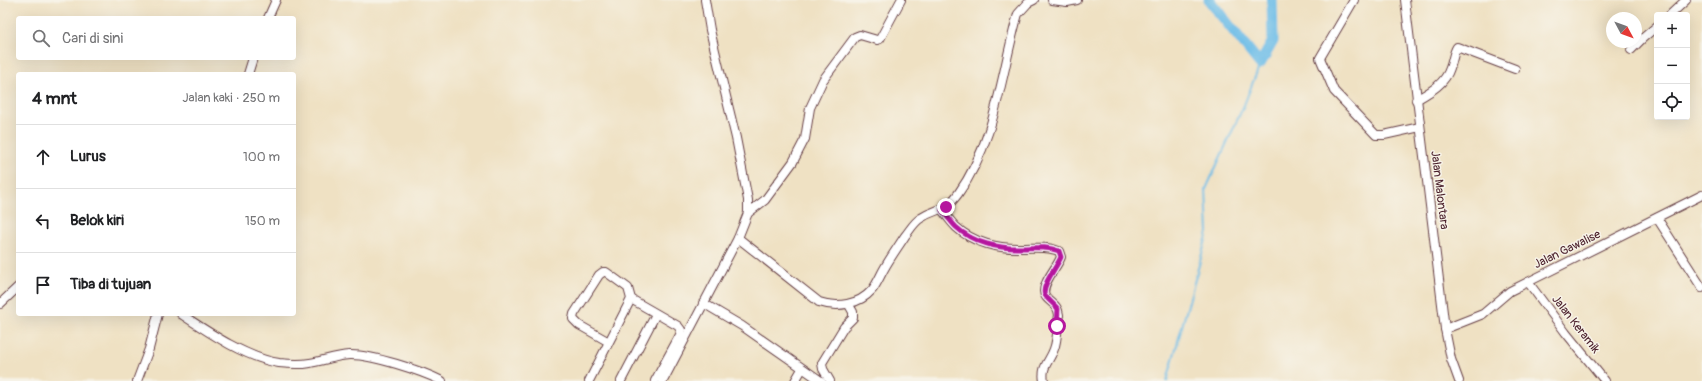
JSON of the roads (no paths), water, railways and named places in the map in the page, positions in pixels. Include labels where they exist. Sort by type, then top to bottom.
[{"type":"street","points":[[269,16],[276,0]]},
{"type":"street","points":[[663,381],[738,238],[748,213],[748,200],[736,138],[710,30],[705,0]]},
{"type":"street","points":[[748,213],[765,200],[793,162],[805,138],[810,108],[822,80],[855,37],[860,35],[877,40],[880,38],[901,0]]},
{"type":"street","points":[[738,238],[819,302],[830,304],[849,304],[865,296],[872,290],[904,238],[916,222],[923,217],[942,210],[949,205],[975,167],[994,113],[1018,14],[1028,3],[1034,0]]},
{"type":"street","points":[[1052,0],[1067,2],[1077,0]]},
{"type":"street","points":[[1354,0],[1320,58],[1334,91],[1376,135],[1384,135],[1420,127]]},
{"type":"street","name":"Jalan Malontara","points":[[1405,0],[1445,329],[1451,359],[1459,381]]},
{"type":"street","points":[[1673,12],[1686,0]]},
{"type":"street","points":[[1631,50],[1654,29]]},
{"type":"street","points":[[1416,100],[1435,89],[1445,77],[1450,70],[1458,47],[1515,69]]},
{"type":"street","points":[[249,72],[252,60]]},
{"type":"street","name":"Jalan Gawalise","points":[[1445,329],[1488,311],[1503,296],[1528,282],[1702,195]]},
{"type":"street","points":[[942,210],[961,231],[991,245],[1011,248],[1052,248],[1059,251],[1061,257],[1057,266],[1044,285],[1043,292],[1058,309],[1059,315],[1054,349],[1047,360],[1044,370],[1044,381]]},
{"type":"street","points":[[1657,218],[1702,288]]},
{"type":"street","points":[[589,381],[609,342],[631,299],[628,288],[606,272],[603,272],[599,275],[574,314],[573,319],[576,323],[609,342]]},
{"type":"street","name":"Jalan Keramik","points":[[1528,282],[1566,333],[1605,381]]},
{"type":"street","points":[[0,304],[16,289]]},
{"type":"street","points":[[631,299],[678,326],[681,330],[680,335],[655,381]]},
{"type":"street","points":[[703,303],[778,349],[802,369],[821,381]]},
{"type":"street","points":[[830,381],[823,369],[822,363],[844,328],[853,318],[853,312],[849,304]]},
{"type":"street","points":[[621,381],[656,314]]},
{"type":"street","points":[[140,379],[157,316]]},
{"type":"street","points":[[184,316],[225,340],[266,360],[280,363],[310,363],[349,355],[361,356],[406,366],[442,381]]},
{"type":"street","points":[[795,381],[802,369]]},
{"type":"waterway","points":[[1209,0],[1260,64],[1273,41],[1272,0]]},
{"type":"waterway","points":[[1167,381],[1208,232],[1206,189],[1244,105],[1260,64]]}]
